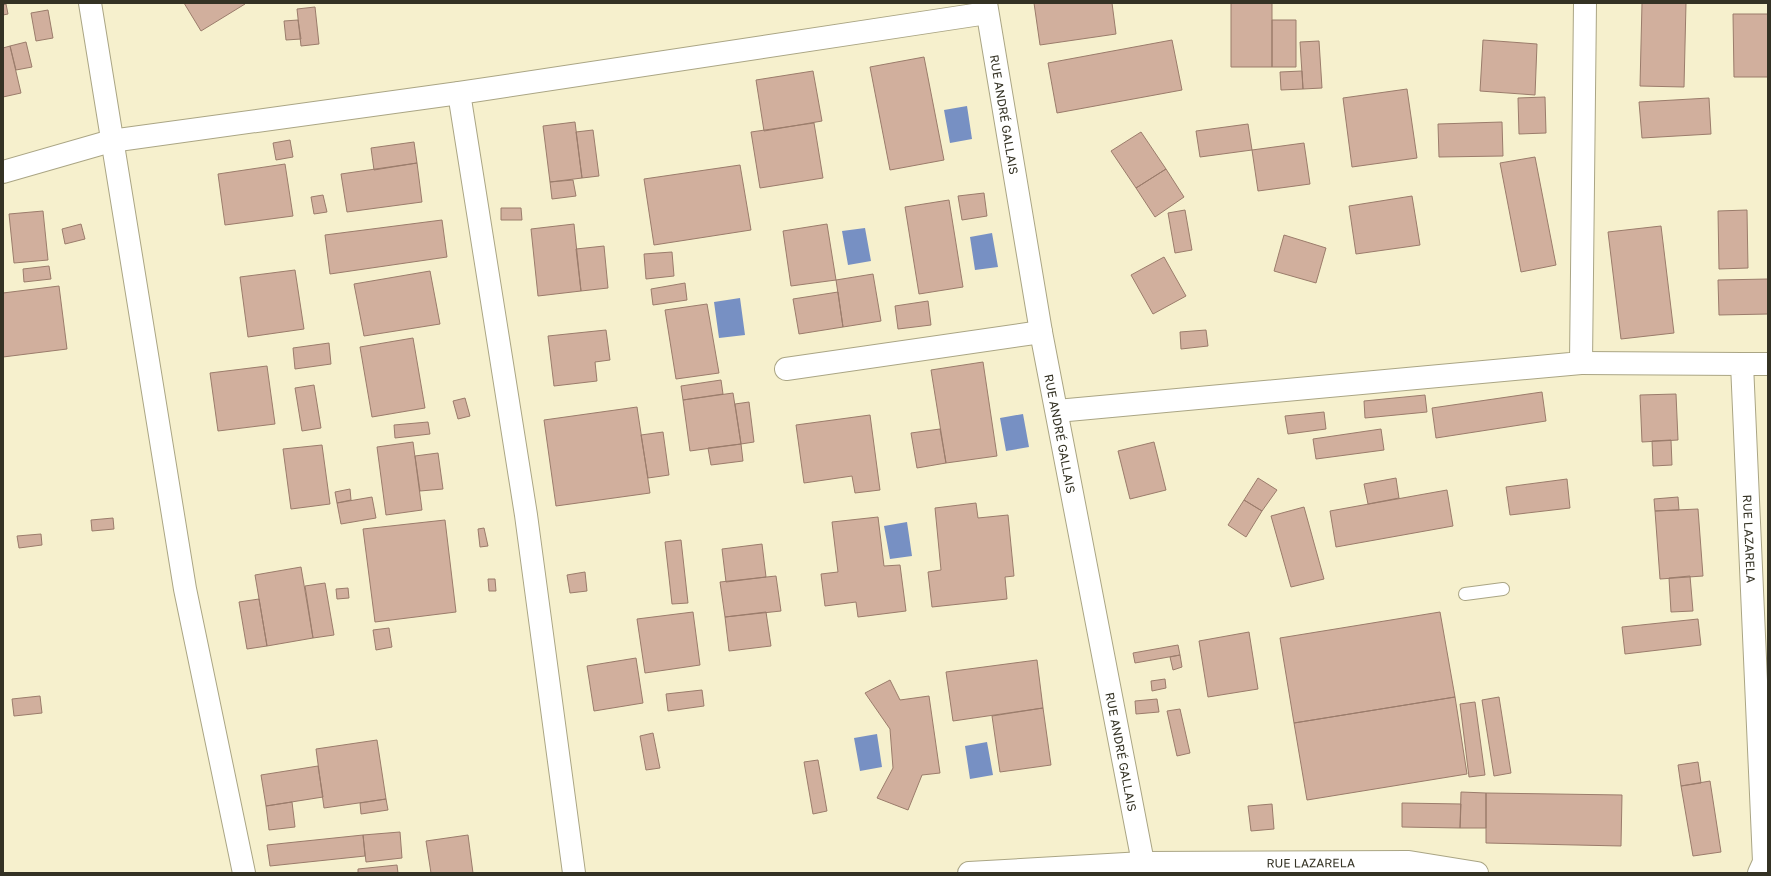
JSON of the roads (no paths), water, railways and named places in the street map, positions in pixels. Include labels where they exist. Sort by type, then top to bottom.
[{"type":"street","points":[[90,3],[111,141],[185,589],[244,873]]},
{"type":"street","points":[[1581,363],[1585,3]]},
{"type":"street","points":[[3,172],[111,141],[459,93],[987,8]]},
{"type":"street","name":"RUE ANDRÉ GALLAIS","points":[[987,8],[1041,332],[1144,868]]},
{"type":"street","points":[[459,93],[526,515],[574,873]]},
{"type":"street","points":[[786,369],[1041,332]]},
{"type":"street","points":[[1057,410],[1581,363],[1768,364]]},
{"type":"street","name":"RUE LAZARELA","points":[[1742,364],[1764,862],[1758,873]]},
{"type":"street","name":"RUE LAZARELA","points":[[969,873],[1409,862],[1477,873]]},
{"type":"lane","points":[[1465,594],[1504,589]]},
{"type":"water","points":[[967,106],[972,139],[950,143],[944,110]]},
{"type":"water","points":[[865,228],[871,261],[848,265],[842,231]]},
{"type":"water","points":[[992,233],[998,267],[975,270],[970,237]]},
{"type":"water","points":[[740,298],[745,335],[719,338],[714,302]]},
{"type":"water","points":[[1023,414],[1029,447],[1006,451],[1000,418]]},
{"type":"water","points":[[907,522],[912,556],[890,559],[884,526]]},
{"type":"water","points":[[877,734],[882,767],[860,771],[854,738]]},
{"type":"water","points":[[987,742],[993,775],[970,779],[965,746]]}]
